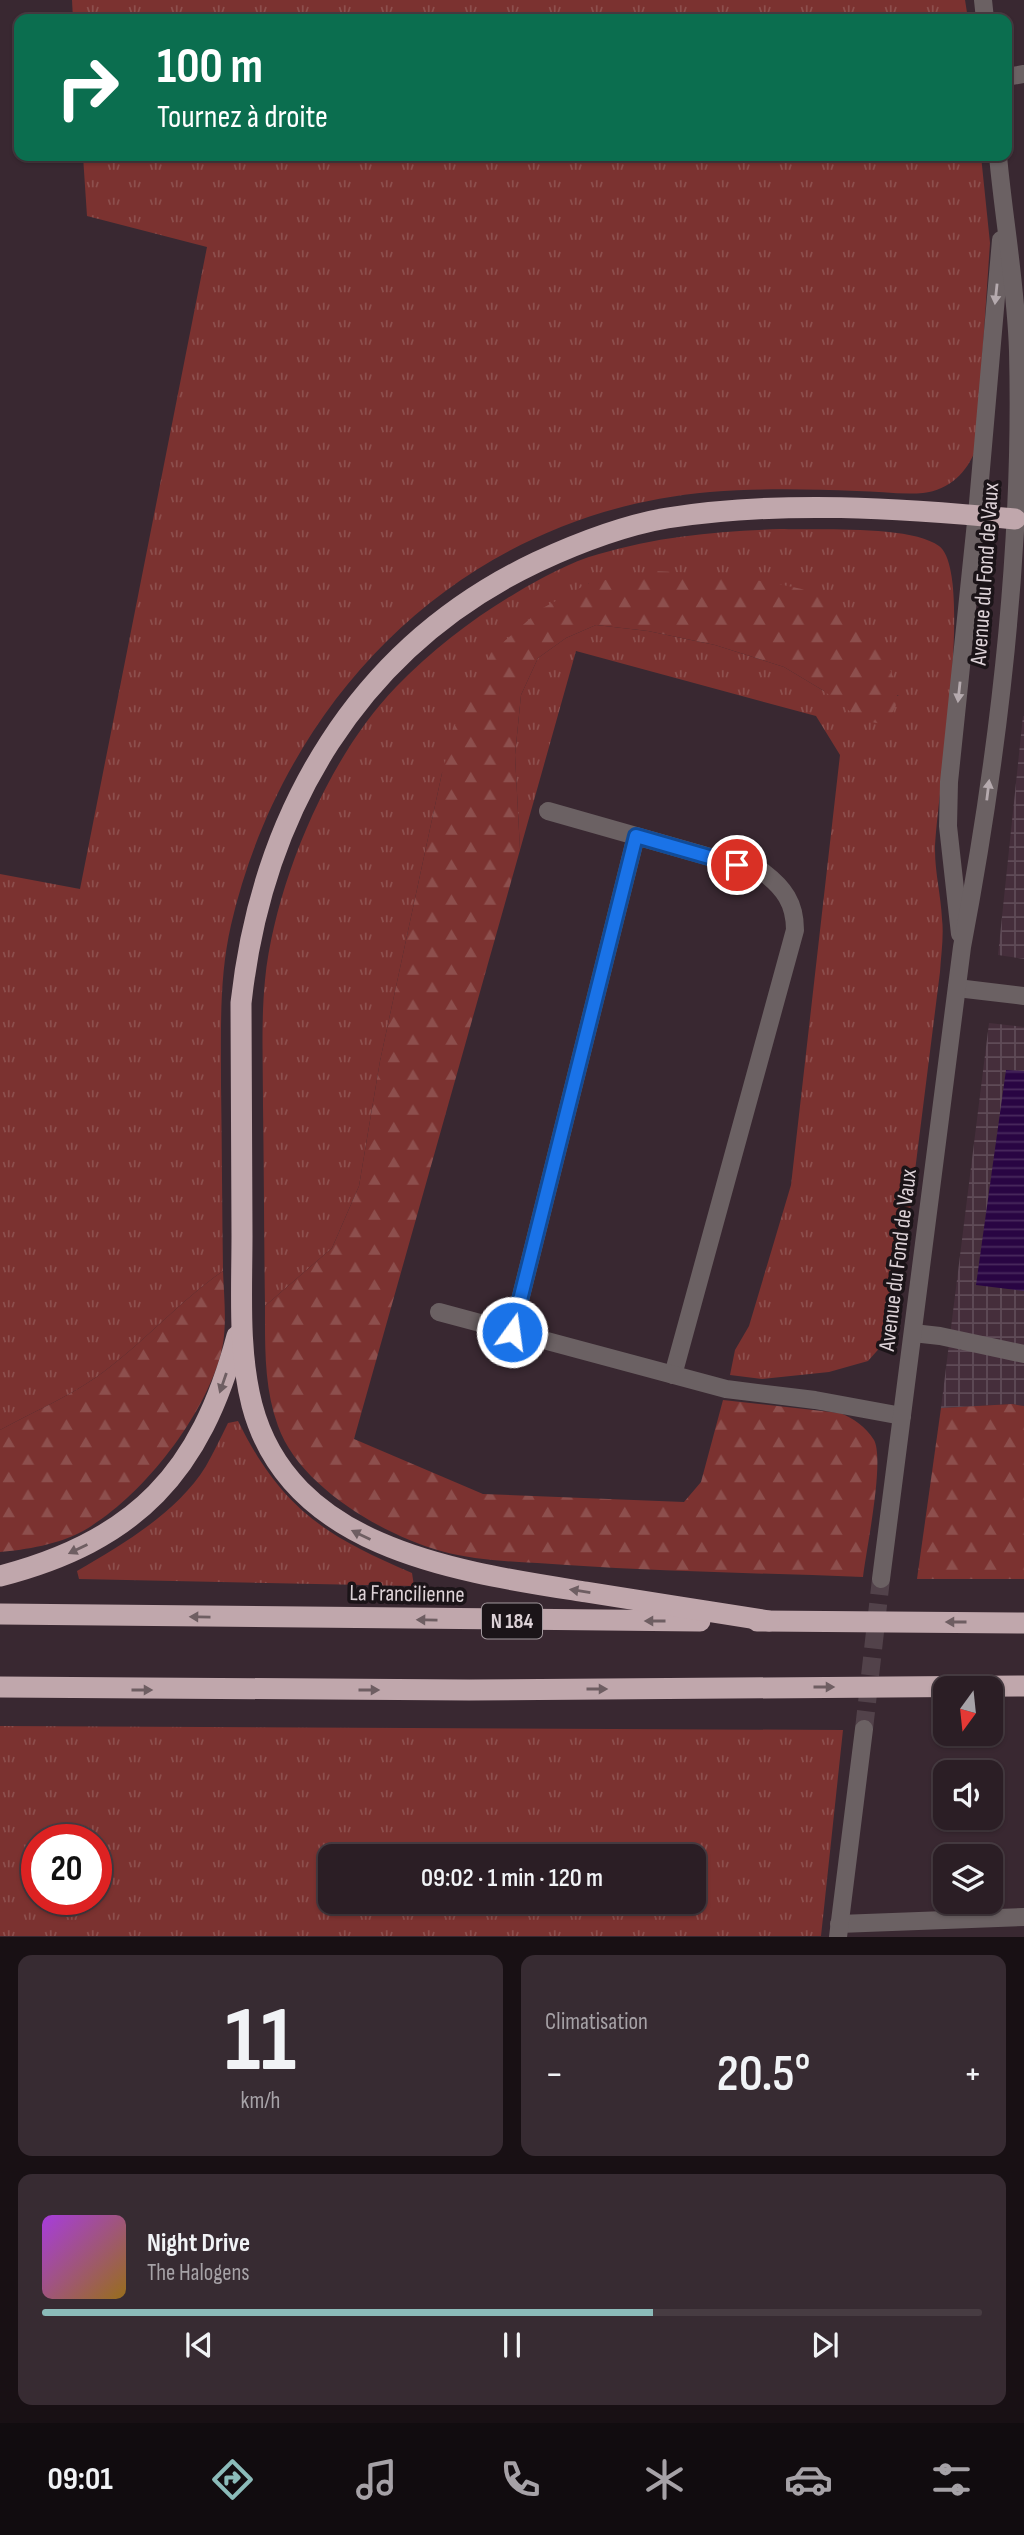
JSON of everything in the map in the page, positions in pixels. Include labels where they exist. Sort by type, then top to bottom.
[{"type":"highway","points":[[769,1621],[455,1569],[384,1546],[344,1526],[309,1501],[280,1467],[262,1438],[247,1381],[242,1317],[241,1003],[247,955],[265,879],[290,813],[337,728],[373,683],[418,641],[507,576],[611,531],[665,519],[779,509],[883,508],[1018,525]]},
{"type":"highway","points":[[0,1576],[43,1565],[107,1535],[134,1516],[165,1485],[188,1457],[207,1423],[225,1381],[242,1317]]},
{"type":"highway","name":"La Francilienne","points":[[0,1614],[1024,1623]]},
{"type":"highway","points":[[0,1687],[104,1690],[1024,1686]]},
{"type":"highway","points":[[0,1695],[104,1690]]},
{"type":"street","name":"Avenue du Fond de Vaux","points":[[881,1579],[962,947],[983,831],[1018,525],[1018,351],[1013,268],[998,161]]},
{"type":"street","name":"Avenue du Fond de Vaux","points":[[962,947],[950,854],[949,782],[977,520],[1001,251],[1002,202]]},
{"type":"street","points":[[548,811],[763,872],[783,888],[795,912],[794,930],[673,1375]]},
{"type":"street","points":[[512,1332],[636,836]]},
{"type":"street","points":[[957,988],[1024,996]]},
{"type":"street","points":[[439,1312],[726,1389],[815,1400],[902,1416]]},
{"type":"street","points":[[913,1333],[1024,1354]]},
{"type":"street","points":[[864,1729],[838,1932],[1024,1917]]},
{"type":"shaded area","points":[[1024,716],[1024,959],[998,955]]},
{"type":"shaded area","points":[[989,1023],[1024,1027],[1024,1406],[1011,1404],[941,1408]]},
{"type":"shaded area","points":[[1006,1070],[1024,1071],[1024,1291],[976,1285]]},
{"type":"green space","points":[[72,0],[965,0],[967,14],[73,14]]},
{"type":"green space","points":[[83,161],[982,161],[990,243],[976,449],[968,465],[949,484],[923,493],[802,489],[710,492],[622,507],[540,536],[466,577],[400,629],[342,691],[294,762],[257,840],[231,925],[224,964],[221,1025],[223,1271],[95,1378],[0,1430],[0,874],[80,889],[207,247],[87,216]]},
{"type":"green space","points":[[781,529],[863,530],[926,539],[939,546],[949,565],[954,598],[951,689],[935,850],[943,925],[940,972],[897,1314],[884,1343],[868,1361],[829,1372],[762,1379],[730,1375],[735,1350],[749,1326],[791,1185],[840,755],[816,716],[576,651],[520,850],[515,755],[521,695],[538,658],[566,638],[596,625],[648,631],[715,645],[784,667],[824,691],[899,696],[589,583],[442,773],[380,1061],[359,1186],[332,1248],[265,1306],[262,1042],[265,980],[280,903],[293,863],[327,785],[348,749],[396,687],[438,648],[500,603],[556,571],[588,557],[644,543],[712,533]]},
{"type":"green space","points":[[654,571],[769,582],[813,592],[841,605],[869,632],[883,654],[895,684],[895,708],[882,724],[861,720],[824,691],[784,667],[715,645],[648,631],[596,625],[566,638],[538,658],[521,695],[515,755],[520,850],[354,1439],[483,1494],[684,1502],[701,1482],[723,1400],[840,1413],[867,1431],[874,1440],[877,1451],[874,1506],[863,1577],[519,1562],[441,1551],[369,1520],[324,1488],[304,1469],[289,1448],[273,1412],[266,1367],[265,1306],[332,1248],[359,1186],[380,1061],[442,773],[455,726],[491,653],[541,609],[589,583]]},
{"type":"green space","points":[[223,1271],[225,1325],[220,1357],[199,1407],[166,1456],[126,1499],[83,1531],[42,1546],[0,1552],[0,1430],[95,1378]]},
{"type":"green space","points":[[1012,1404],[1024,1406],[1024,1579],[917,1579],[941,1408]]},
{"type":"green space","points":[[238,1421],[271,1476],[308,1516],[354,1546],[412,1573],[414,1586],[79,1579],[77,1571],[165,1513],[194,1483],[206,1466],[228,1423]]},
{"type":"green space","points":[[0,1726],[843,1730],[821,1936],[0,1936]]},
{"type":"tunnel","points":[[864,1729],[881,1579]]},
{"type":"route","points":[[512,1332],[636,836],[737,865]]}]
